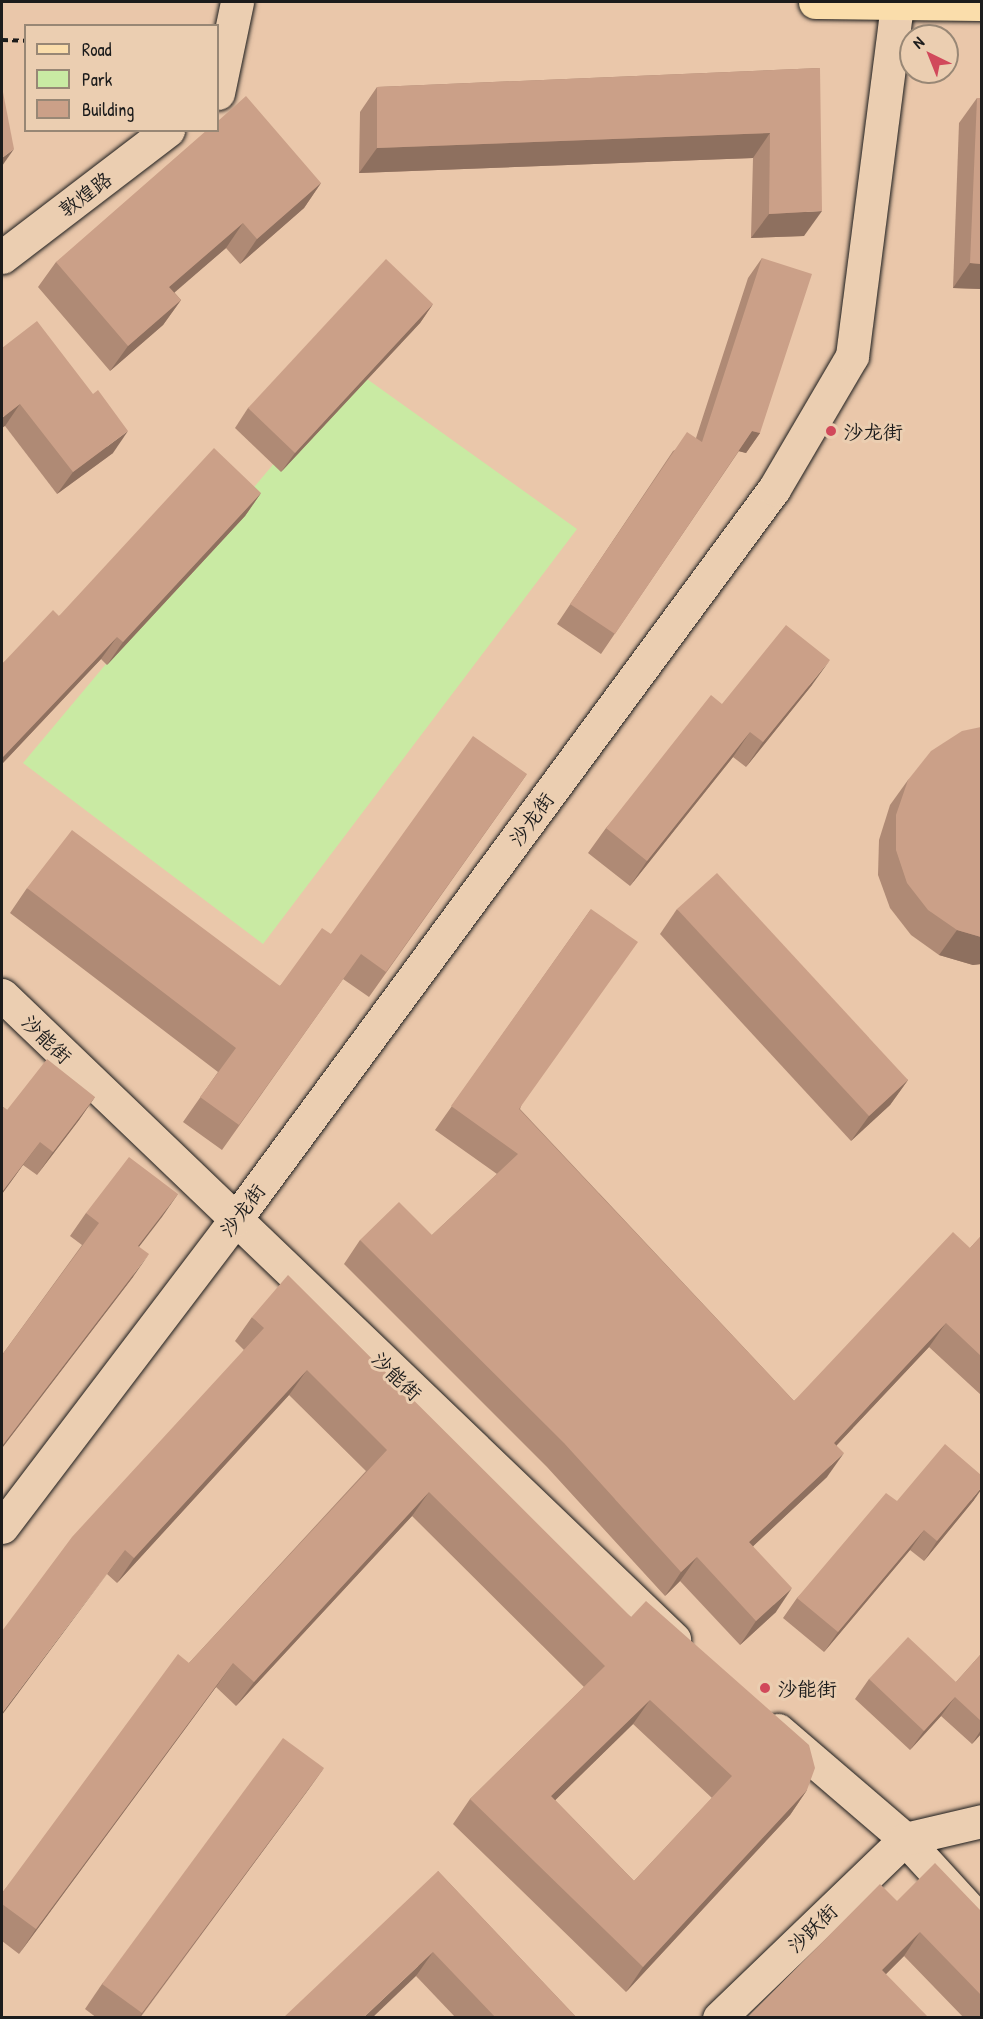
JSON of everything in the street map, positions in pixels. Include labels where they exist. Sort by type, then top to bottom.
[{"type":"main road","points":[[815,2],[981,4]]},
{"type":"street","points":[[219,88],[237,2]]},
{"type":"street","name":"沙龙街","points":[[2,1527],[235,1220],[774,489],[852,356],[897,3]]},
{"type":"street","name":"敦煌路","points":[[2,257],[165,132]]},
{"type":"street","name":"沙能街","points":[[2,995],[697,1659]]},
{"type":"street","points":[[751,1706],[905,1839],[981,1923]]},
{"type":"street","points":[[905,1839],[981,1821]]},
{"type":"street","name":"沙跃街","points":[[719,2018],[905,1839]]},
{"type":"path","points":[[2,40],[24,42]]},
{"type":"green space","points":[[353,369],[577,529],[263,944],[23,763]]},
{"type":"building","points":[[820,68],[822,211],[769,214],[770,133],[377,148],[377,87]]},
{"type":"building","points":[[2,87],[14,149],[2,158]]},
{"type":"building","points":[[246,96],[321,183],[257,239],[243,223],[169,287],[181,300],[128,346],[56,262],[205,132],[219,132],[219,120]]},
{"type":"building","points":[[977,98],[981,98],[981,264],[970,263]]},
{"type":"building","points":[[762,258],[812,274],[760,433],[752,431],[615,634],[570,604],[687,432],[702,442]]},
{"type":"building","points":[[386,259],[433,304],[295,453],[248,408]]},
{"type":"building","points":[[37,321],[93,394],[98,390],[128,431],[73,472],[20,404],[2,418],[2,348]]},
{"type":"building","points":[[214,448],[261,493],[123,642],[117,637],[2,758],[2,664],[53,610],[59,616]]},
{"type":"building","points":[[786,625],[830,660],[763,742],[750,732],[647,861],[606,828],[711,695],[722,704]]},
{"type":"building","points":[[981,727],[981,937],[957,930],[928,910],[907,883],[896,850],[896,815],[908,780],[931,751],[962,731]]},
{"type":"building","points":[[473,736],[527,774],[386,972],[361,954],[239,1125],[200,1097],[236,1048],[27,888],[72,830],[280,986],[322,928],[331,934]]},
{"type":"building","points":[[717,873],[908,1080],[869,1116],[677,909]]},
{"type":"building","points":[[591,909],[638,942],[519,1109],[794,1401],[953,1232],[970,1248],[981,1236],[981,1356],[946,1323],[834,1443],[844,1453],[749,1542],[792,1588],[756,1621],[697,1557],[681,1572],[564,1443],[360,1240],[399,1202],[432,1235],[518,1154],[451,1106]]},
{"type":"building","points":[[47,1059],[95,1097],[53,1152],[40,1142],[2,1192],[2,1106],[7,1110]]},
{"type":"building","points":[[129,1157],[178,1194],[138,1246],[149,1254],[2,1446],[2,1355],[99,1223],[86,1213]]},
{"type":"building","points":[[288,1275],[631,1617],[646,1601],[809,1745],[815,1768],[807,1790],[643,1967],[470,1799],[605,1666],[429,1492],[254,1682],[233,1663],[36,1929],[2,1904],[2,1893],[178,1654],[189,1663],[387,1450],[307,1370],[134,1558],[125,1550],[2,1713],[2,1631],[72,1537],[264,1328],[252,1317]],"holes":[[[650,1700],[732,1776],[634,1881],[551,1796]]]},
{"type":"building","points":[[945,1444],[981,1475],[981,1488],[937,1541],[924,1530],[838,1632],[797,1598],[886,1493],[897,1501]]},
{"type":"building","points":[[908,1637],[956,1682],[981,1654],[981,1721],[955,1697],[924,1731],[869,1679]]},
{"type":"building","points":[[283,1738],[324,1768],[142,2013],[102,1984]]},
{"type":"building","points":[[935,1863],[981,1911],[981,1995],[920,1932],[882,1970],[929,2018],[747,2018],[880,1884],[897,1901]]},
{"type":"building","points":[[438,1871],[577,2018],[496,2018],[433,1952],[363,2018],[283,2018]]},
{"type":"place","name":"沙龙街","points":[[831,431]]},
{"type":"place","name":"沙能街","points":[[765,1688]]}]
